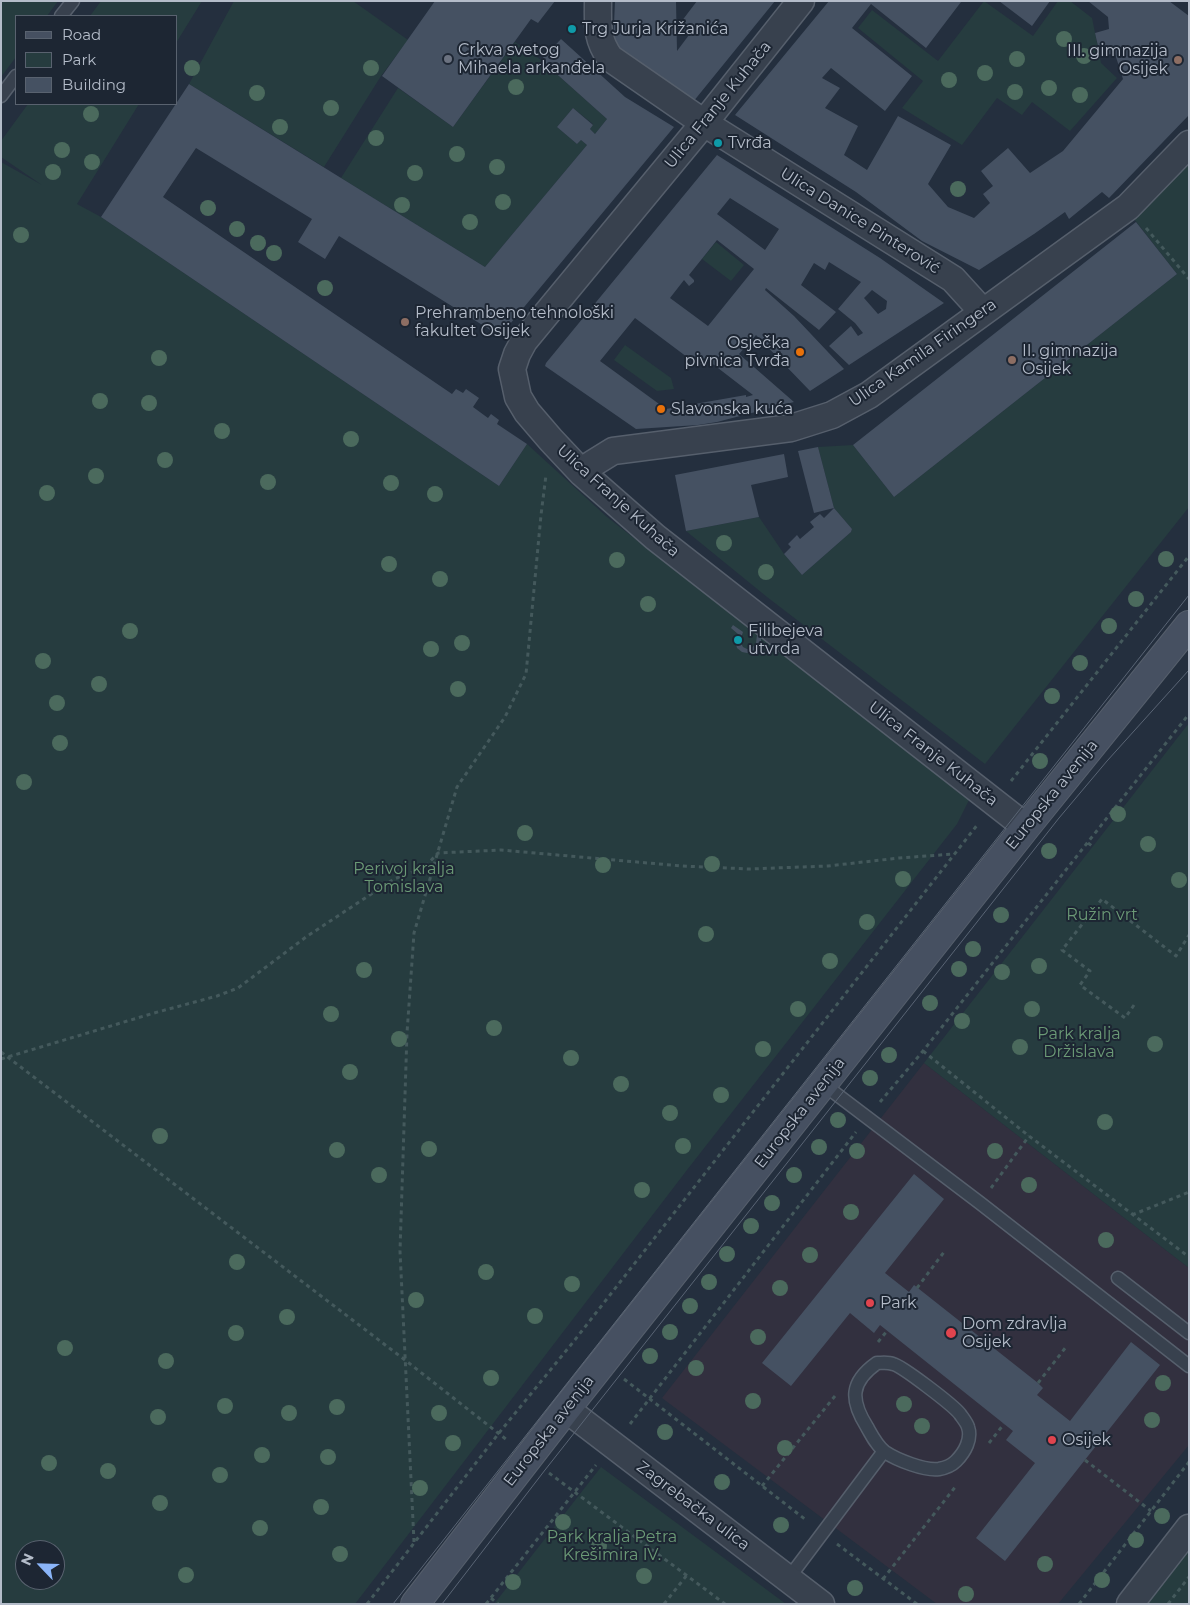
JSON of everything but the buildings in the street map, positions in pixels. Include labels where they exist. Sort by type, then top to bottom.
[{"type":"street","points":[[598,1],[599,35],[602,48],[610,58],[704,123]]},
{"type":"street","name":"Ulica Franje Kuhača","points":[[801,1],[704,123],[524,341],[512,368],[518,397],[527,412],[550,440],[582,473],[655,537],[1026,827]]},
{"type":"street","name":"Ulica Danice Pinterović","points":[[704,123],[953,279],[982,312]]},
{"type":"street","name":"Ulica Kamila Firingera","points":[[582,473],[592,464],[613,451],[791,428],[832,415],[869,395],[1128,207],[1189,144]]},
{"type":"street","name":"Europska avenija","points":[[415,1604],[528,1457],[822,1084],[1189,625]]},
{"type":"street","name":"Zagrebačka ulica","points":[[566,1409],[820,1604]]},
{"type":"street","points":[[1130,1604],[1189,1528]]},
{"type":"lane","points":[[63,15],[73,1]]},
{"type":"lane","points":[[1,96],[15,77]]},
{"type":"lane","points":[[822,1084],[1189,1366]]},
{"type":"lane","points":[[1118,1278],[1189,1333]]},
{"type":"lane","points":[[877,1363],[893,1364],[905,1370],[959,1413],[968,1427],[968,1443],[962,1455],[952,1464],[940,1469],[926,1468],[896,1458],[884,1451],[862,1420],[855,1403],[855,1391],[858,1381],[866,1371],[877,1363]]},
{"type":"lane","points":[[788,1579],[884,1451]]},
{"type":"path","points":[[1128,207],[1189,279]]},
{"type":"path","points":[[414,1542],[400,1251],[407,1033],[414,933],[457,787],[505,718],[526,674],[550,440]]},
{"type":"path","points":[[367,1604],[499,1433],[574,1341],[1189,556]]},
{"type":"path","points":[[486,1604],[574,1491],[613,1445],[867,1118],[923,1051],[1189,714]]},
{"type":"path","points":[[1088,843],[1092,846]]},
{"type":"path","points":[[1,1059],[217,996],[238,988],[306,937],[394,879],[424,868],[438,853],[501,850],[682,866],[749,869],[828,866],[954,854]]},
{"type":"path","points":[[1134,1005],[1125,1018],[1080,985],[1090,971],[1062,950],[1102,899],[1176,956],[1189,936]]},
{"type":"path","points":[[923,1051],[1029,1136],[1189,1257]]},
{"type":"path","points":[[1,1052],[405,1360],[528,1457],[725,1604]]},
{"type":"path","points":[[980,1204],[1029,1136]]},
{"type":"path","points":[[1132,1215],[1189,1192]]},
{"type":"path","points":[[917,1288],[944,1252]]},
{"type":"path","points":[[574,1341],[917,1604]]},
{"type":"path","points":[[1038,1384],[1066,1347]]},
{"type":"path","points":[[762,1486],[825,1409]]},
{"type":"path","points":[[1085,1460],[1151,1511]]},
{"type":"path","points":[[1079,1604],[1189,1462]]},
{"type":"path","points":[[882,1579],[943,1502]]},
{"type":"path","points":[[664,1604],[687,1575]]},
{"type":"path","points":[[1168,1604],[1189,1576]]},
{"type":"path","points":[[490,1598],[498,1604]]},
{"type":"shaded area","name":"Dom zdravlja Osijek","points":[[924,1063],[1189,1268],[1189,1445],[1058,1604],[937,1604],[662,1398]]},
{"type":"green space","points":[[3,1],[58,1],[48,15],[15,15],[15,58],[1,77],[1,4]]},
{"type":"green space","points":[[101,1],[202,1],[178,40],[178,15],[91,15]]},
{"type":"green space","points":[[234,1],[353,1],[408,40],[381,76],[324,167],[189,84]]},
{"type":"green space","points":[[984,1],[1033,36],[1058,1],[1070,1],[1092,18],[1101,63],[1117,78],[1070,131],[1032,102],[1022,115],[997,98],[962,145],[902,108],[923,81],[858,28],[872,10],[938,61]]},
{"type":"green space","points":[[515,42],[541,60],[607,119],[595,134],[590,129],[593,124],[573,108],[557,127],[577,144],[581,140],[587,145],[485,267],[341,178],[398,88],[453,127]]},
{"type":"green space","name":"Perivoj kralja Tomislava","points":[[27,105],[138,105],[77,204],[101,217],[499,486],[527,444],[607,517],[969,800],[957,824],[687,1170],[355,1604],[1,1604],[1,162],[42,185],[1,157],[1,141]]},
{"type":"green space","points":[[1189,158],[1189,507],[985,764],[767,597],[686,531],[759,517],[784,554],[802,575],[851,532],[852,529],[834,508],[818,447],[853,445],[894,497],[1177,274],[1131,215]]},
{"type":"green space","points":[[716,242],[744,265],[731,281],[702,259]]},
{"type":"green space","points":[[625,345],[671,378],[674,389],[657,391],[614,360]]},
{"type":"green space","name":"Park kralja Držislava","points":[[1189,723],[1189,1268],[924,1063]]},
{"type":"green space","name":"Park kralja Petra Krešimira IV.","points":[[601,1467],[786,1604],[494,1604]]},
{"type":"green space","points":[[1189,1549],[1189,1604],[1146,1604]]},
{"type":"tram line","points":[[393,1604],[1189,595]]},
{"type":"tram line","points":[[442,1604],[545,1470],[1059,818],[1107,761],[1189,670]]},
{"type":"place","name":"Trg Jurja Križanića","points":[[572,29]]},
{"type":"place","name":"Crkva svetog Mihaela arkanđela","points":[[448,59]]},
{"type":"place","name":"III. gimnazija Osijek","points":[[1178,60]]},
{"type":"place","name":"Tvrđa","points":[[718,143]]},
{"type":"place","name":"Prehrambeno tehnološki fakultet Osijek","points":[[405,322]]},
{"type":"place","name":"Osječka pivnica Tvrđa","points":[[800,352]]},
{"type":"place","name":"II. gimnazija Osijek","points":[[1012,360]]},
{"type":"place","name":"Slavonska kuća","points":[[661,409]]},
{"type":"place","name":"Filibejeva utvrda","points":[[738,640]]},
{"type":"place","name":"Park","points":[[870,1303]]},
{"type":"place","name":"Dom zdravlja Osijek","points":[[951,1333]]},
{"type":"place","name":"Osijek","points":[[1052,1440]]},
{"type":"park label","name":"Ružin vrt","points":[[1102,915]]}]
